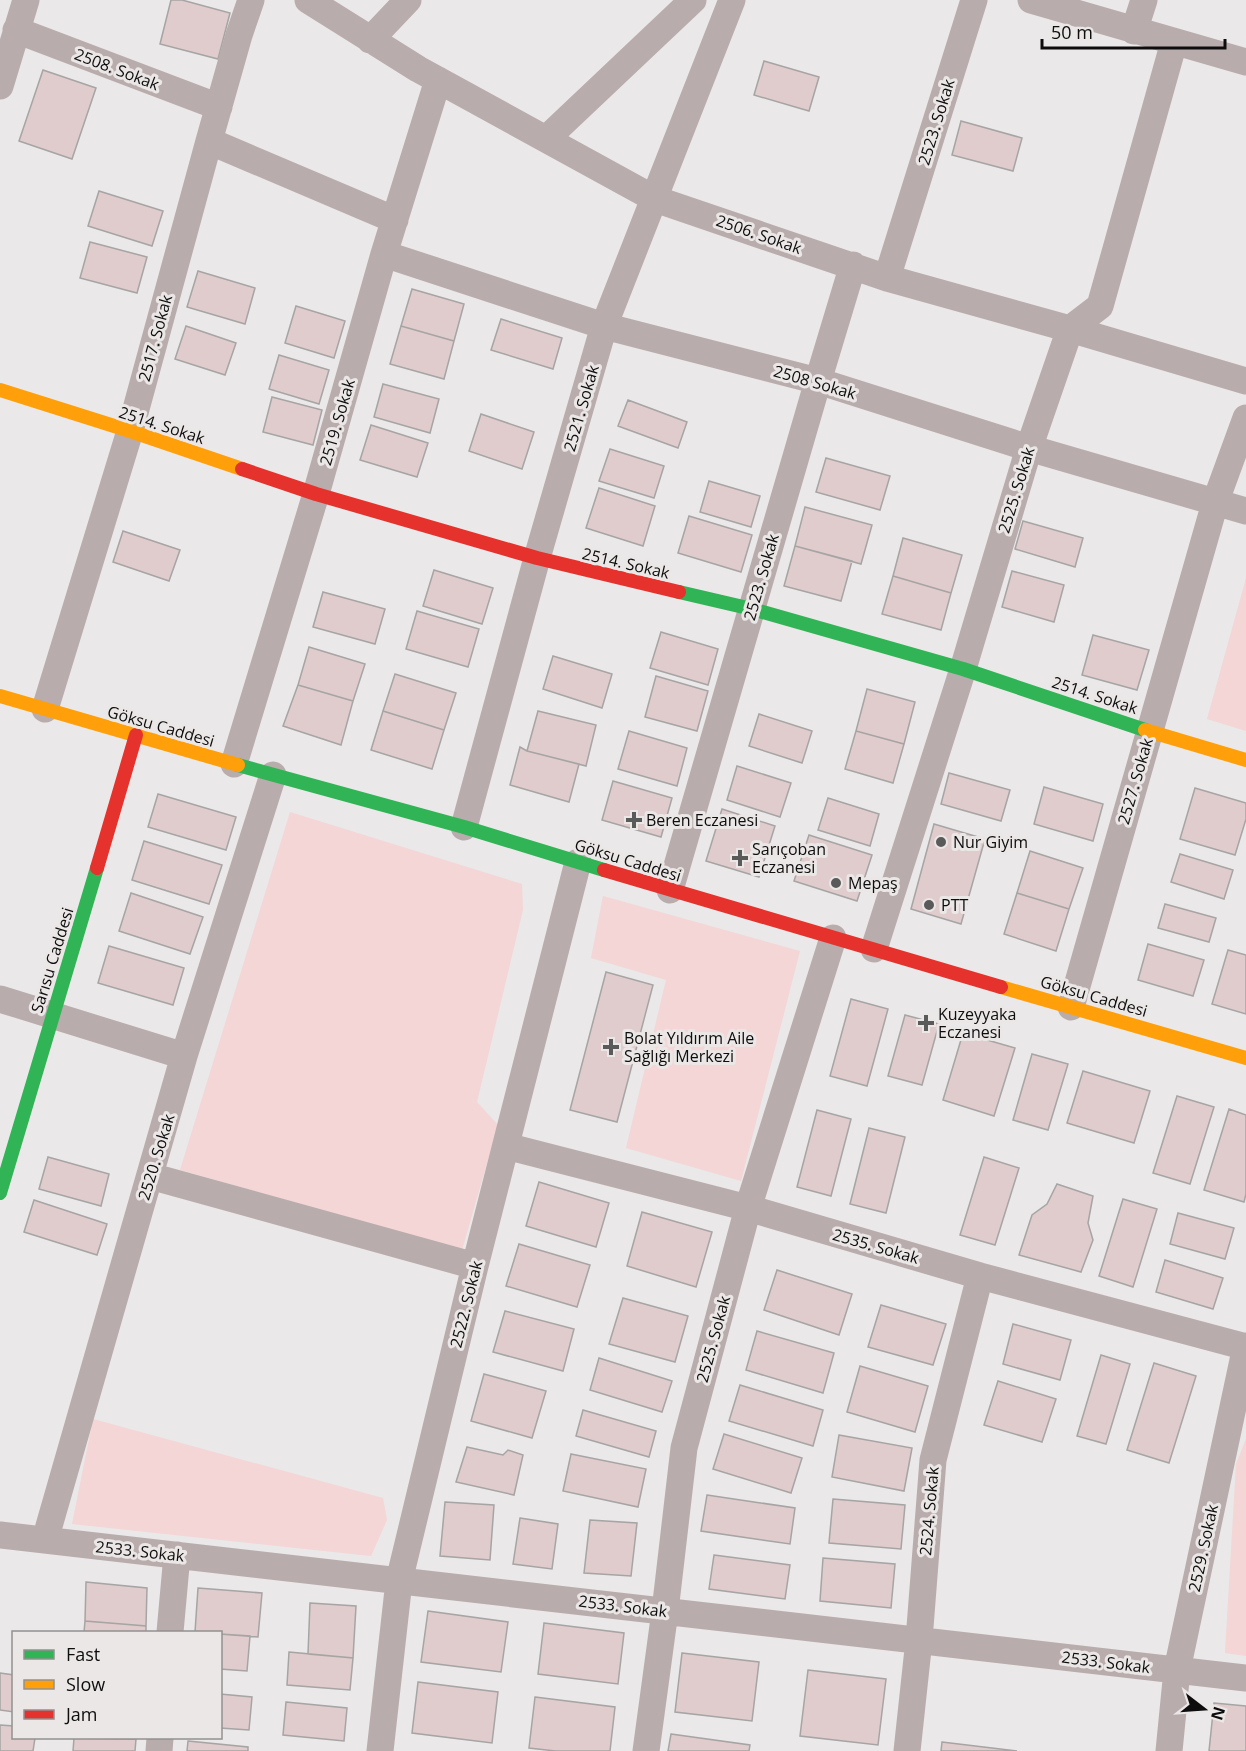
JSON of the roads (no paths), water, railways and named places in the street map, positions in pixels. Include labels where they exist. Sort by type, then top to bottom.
[{"type":"street","points":[[0,86],[26,0]]},
{"type":"street","name":"2517. Sokak","points":[[45,709],[130,431],[209,141],[251,0]]},
{"type":"street","name":"2506. Sokak","points":[[308,0],[438,80],[655,199],[887,278],[1246,381]]},
{"type":"street","points":[[370,40],[408,0]]},
{"type":"street","points":[[546,139],[693,0]]},
{"type":"street","name":"2521. Sokak","points":[[464,827],[537,558],[604,326],[732,0]]},
{"type":"street","name":"2523. Sokak","points":[[887,278],[974,0]]},
{"type":"street","points":[[1031,0],[1246,62]]},
{"type":"street","points":[[1134,31],[1144,0]]},
{"type":"street","name":"2508. Sokak","points":[[16,30],[219,107]]},
{"type":"street","points":[[1071,329],[1100,306],[1174,42]]},
{"type":"street","name":"2519. Sokak","points":[[234,764],[316,494],[384,254],[438,80]]},
{"type":"street","points":[[209,141],[395,220]]},
{"type":"street","name":"2508 Sokak","points":[[384,254],[604,326],[818,381],[1029,448],[1246,511]]},
{"type":"street","name":"2523. Sokak","points":[[670,890],[853,265]]},
{"type":"street","name":"2525. Sokak","points":[[874,950],[963,669],[1029,448],[1071,329]]},
{"type":"street","name":"2514. Sokak","points":[[0,390],[316,494],[537,558],[752,609],[963,669],[1149,731],[1246,760]]},
{"type":"street","name":"2527. Sokak","points":[[1071,1007],[1215,503],[1246,418]]},
{"type":"street","name":"Göksu Caddesi","points":[[0,696],[273,776],[464,827],[670,890],[1246,1058]]},
{"type":"street","name":"Sarısu Caddesi","points":[[0,1193],[136,735]]},
{"type":"street","name":"2520. Sokak","points":[[45,1540],[184,1056],[273,776]]},
{"type":"street","name":"2522. Sokak","points":[[380,1751],[399,1581],[475,1266],[578,862]]},
{"type":"street","name":"2525. Sokak","points":[[646,1751],[684,1448],[748,1208],[833,938]]},
{"type":"street","points":[[0,999],[184,1056]]},
{"type":"street","name":"2535. Sokak","points":[[506,1146],[748,1208],[980,1276],[1246,1347]]},
{"type":"street","points":[[150,1176],[475,1266]]},
{"type":"street","name":"2524. Sokak","points":[[907,1751],[919,1640],[933,1460],[980,1276]]},
{"type":"street","name":"2529. Sokak","points":[[1169,1751],[1177,1670],[1246,1347]]},
{"type":"street","name":"2533. Sokak","points":[[0,1535],[1246,1678]]},
{"type":"street","points":[[170,1631],[177,1555]]},
{"type":"place","name":"Beren Eczanesi","points":[[634,820]]},
{"type":"place","name":"Nur Giyim","points":[[941,842]]},
{"type":"place","name":"Sarıçoban Eczanesi","points":[[740,858]]},
{"type":"place","name":"Mepaş","points":[[836,883]]},
{"type":"place","name":"PTT","points":[[929,905]]},
{"type":"place","name":"Kuzeyyaka Eczanesi","points":[[926,1023]]},
{"type":"place","name":"Bolat Yıldırım Aile Sağlığı Merkezi","points":[[611,1047]]}]
